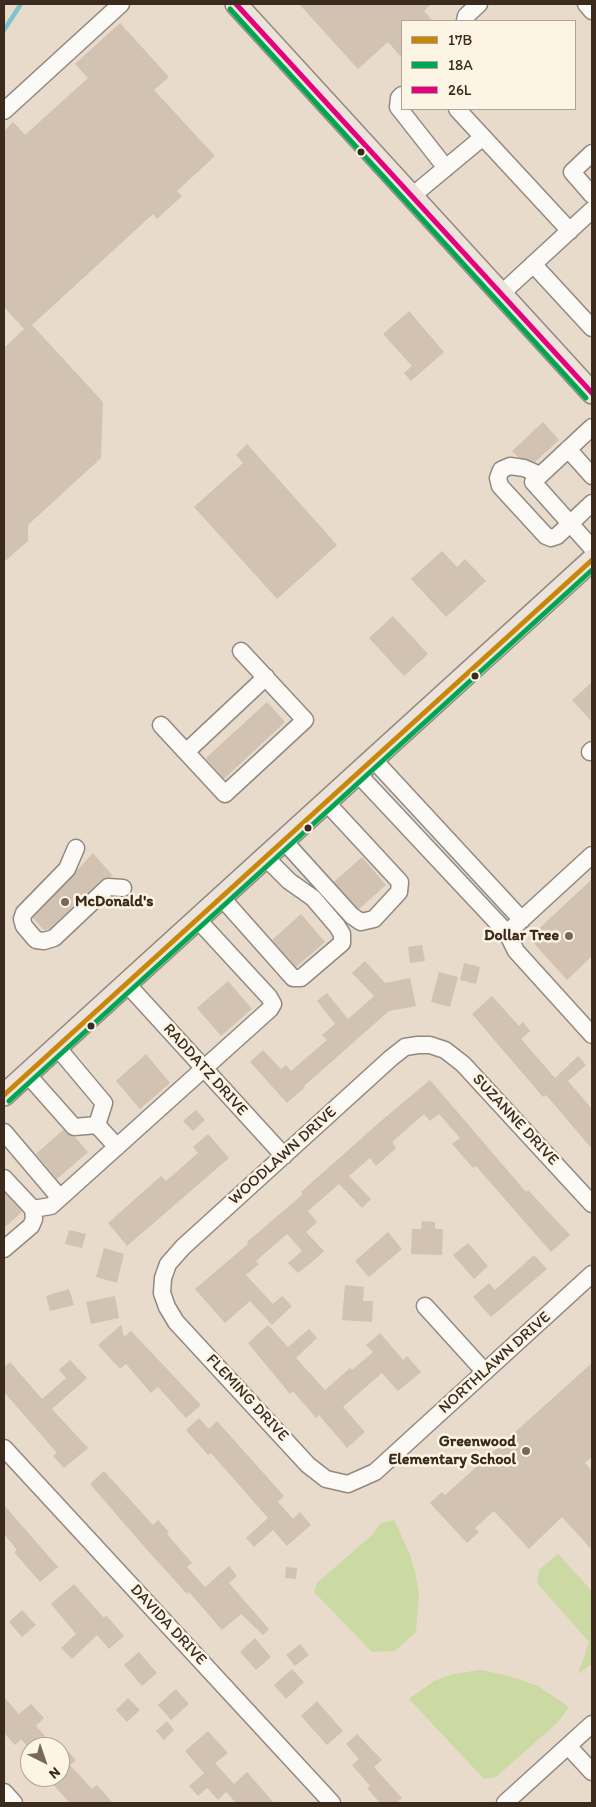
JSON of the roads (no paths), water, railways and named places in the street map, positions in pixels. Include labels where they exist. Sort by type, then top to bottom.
[{"type":"main road","points":[[236,4],[592,393]]},
{"type":"main road","points":[[4,1095],[592,560]]},
{"type":"street","points":[[4,111],[122,4]]},
{"type":"street","points":[[465,20],[466,16],[479,4]]},
{"type":"street","points":[[586,4],[592,11]]},
{"type":"street","points":[[401,96],[398,107],[446,168]]},
{"type":"street","points":[[458,110],[570,231]]},
{"type":"street","points":[[412,196],[483,137]]},
{"type":"street","points":[[592,153],[572,172],[592,195]]},
{"type":"street","points":[[502,294],[592,210]]},
{"type":"street","points":[[533,264],[592,328]]},
{"type":"street","points":[[592,427],[533,482],[592,548]]},
{"type":"street","points":[[568,449],[592,476]]},
{"type":"street","points":[[540,475],[510,466],[501,470],[498,478],[500,486],[546,536],[551,538],[557,536],[592,503]]},
{"type":"street","points":[[161,725],[225,794],[305,720],[242,651]]},
{"type":"street","points":[[186,752],[266,677]]},
{"type":"street","points":[[373,759],[522,920]]},
{"type":"street","points":[[358,774],[507,933],[516,951],[592,1035]]},
{"type":"street","points":[[284,840],[342,904],[361,922],[374,919],[399,892],[400,882],[326,802]]},
{"type":"street","points":[[76,848],[67,869],[24,913],[22,919],[24,926],[36,940],[44,941],[54,938],[108,887],[123,888]]},
{"type":"street","points":[[507,933],[592,855]]},
{"type":"street","points":[[222,898],[293,978],[301,978],[342,943],[342,934],[314,898],[289,881],[266,858]]},
{"type":"street","points":[[328,916],[342,904]]},
{"type":"street","points":[[33,1209],[51,1206],[270,1010],[273,1004],[269,997],[198,920]]},
{"type":"street","name":"RADDATZ DRIVE","points":[[127,984],[284,1156]]},
{"type":"street","name":"WOODLAWN DRIVE","points":[[162,1293],[163,1278],[168,1264],[183,1247],[391,1058],[405,1048],[430,1045]]},
{"type":"street","name":"SUZANNE DRIVE","points":[[430,1045],[445,1050],[463,1064],[592,1204]]},
{"type":"street","points":[[57,1047],[104,1103],[97,1125]]},
{"type":"street","points":[[27,1074],[74,1127],[97,1125]]},
{"type":"street","points":[[97,1125],[117,1146]]},
{"type":"street","points":[[4,1132],[60,1198]]},
{"type":"street","points":[[4,1178],[33,1209],[31,1226],[4,1249]]},
{"type":"street","name":"NORTHLAWN DRIVE","points":[[348,1484],[375,1472],[592,1274]]},
{"type":"street","name":"FLEMING DRIVE","points":[[162,1293],[166,1308],[176,1322],[308,1465],[326,1479],[348,1484]]},
{"type":"street","points":[[425,1306],[485,1372]]},
{"type":"street","name":"DAVIDA DRIVE","points":[[4,1448],[332,1803]]},
{"type":"street","points":[[505,1803],[592,1724]]},
{"type":"street","points":[[568,1746],[592,1772]]},
{"type":"street","points":[[4,1792],[14,1803]]},
{"type":"waterway","points":[[4,30],[21,4]]},
{"type":"place","name":"McDonald's","points":[[65,902]]},
{"type":"place","name":"Dollar Tree","points":[[569,936]]},
{"type":"place","name":"Greenwood Elementary School","points":[[526,1451]]}]
